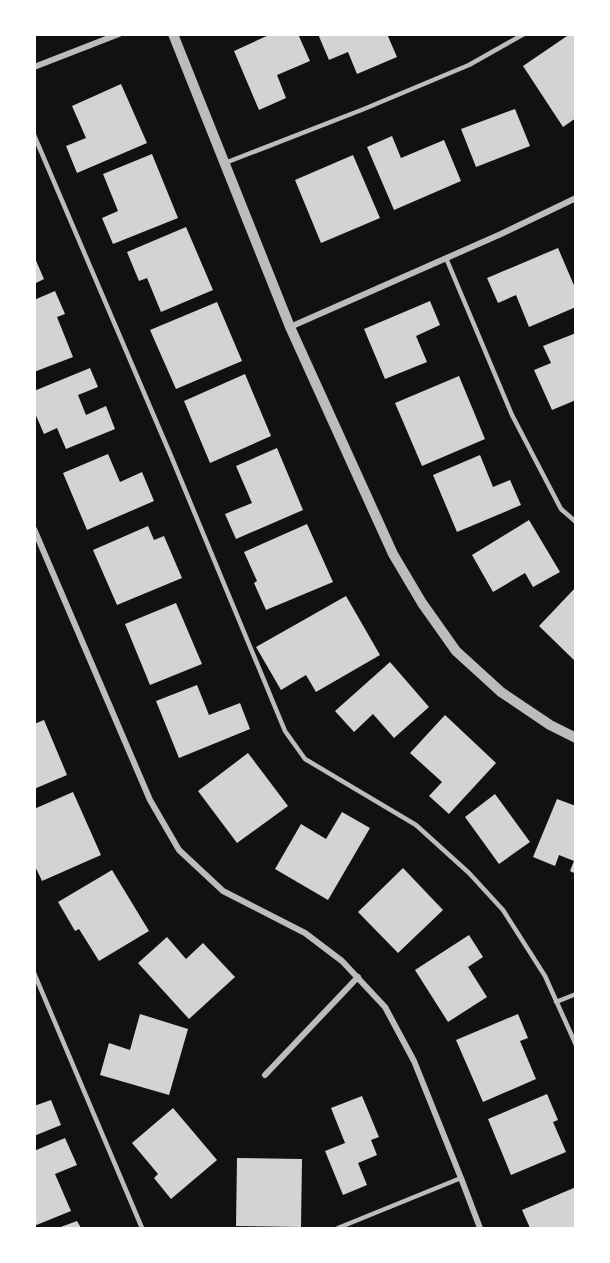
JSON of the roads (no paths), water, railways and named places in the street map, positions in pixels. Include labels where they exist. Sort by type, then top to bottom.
[{"type":"street","points":[[34,67],[119,34]]},
{"type":"street","points":[[173,34],[290,327],[393,554],[422,603],[456,651],[501,692],[550,725],[576,738]]},
{"type":"street","points":[[290,327],[501,234],[576,198]]},
{"type":"street","points":[[34,529],[150,800],[179,850],[223,891],[305,933],[342,961],[385,1007],[414,1061],[480,1228]]},
{"type":"street","points":[[265,1075],[358,977]]},
{"type":"lane","points":[[225,163],[469,65],[524,34]]},
{"type":"lane","points":[[34,135],[285,731],[305,759],[416,825],[469,873],[503,910],[545,976],[576,1045]]},
{"type":"lane","points":[[446,258],[512,415],[561,509],[576,522]]},
{"type":"lane","points":[[34,973],[142,1228]]},
{"type":"lane","points":[[556,1002],[576,994]]},
{"type":"lane","points":[[338,1228],[461,1178]]}]
